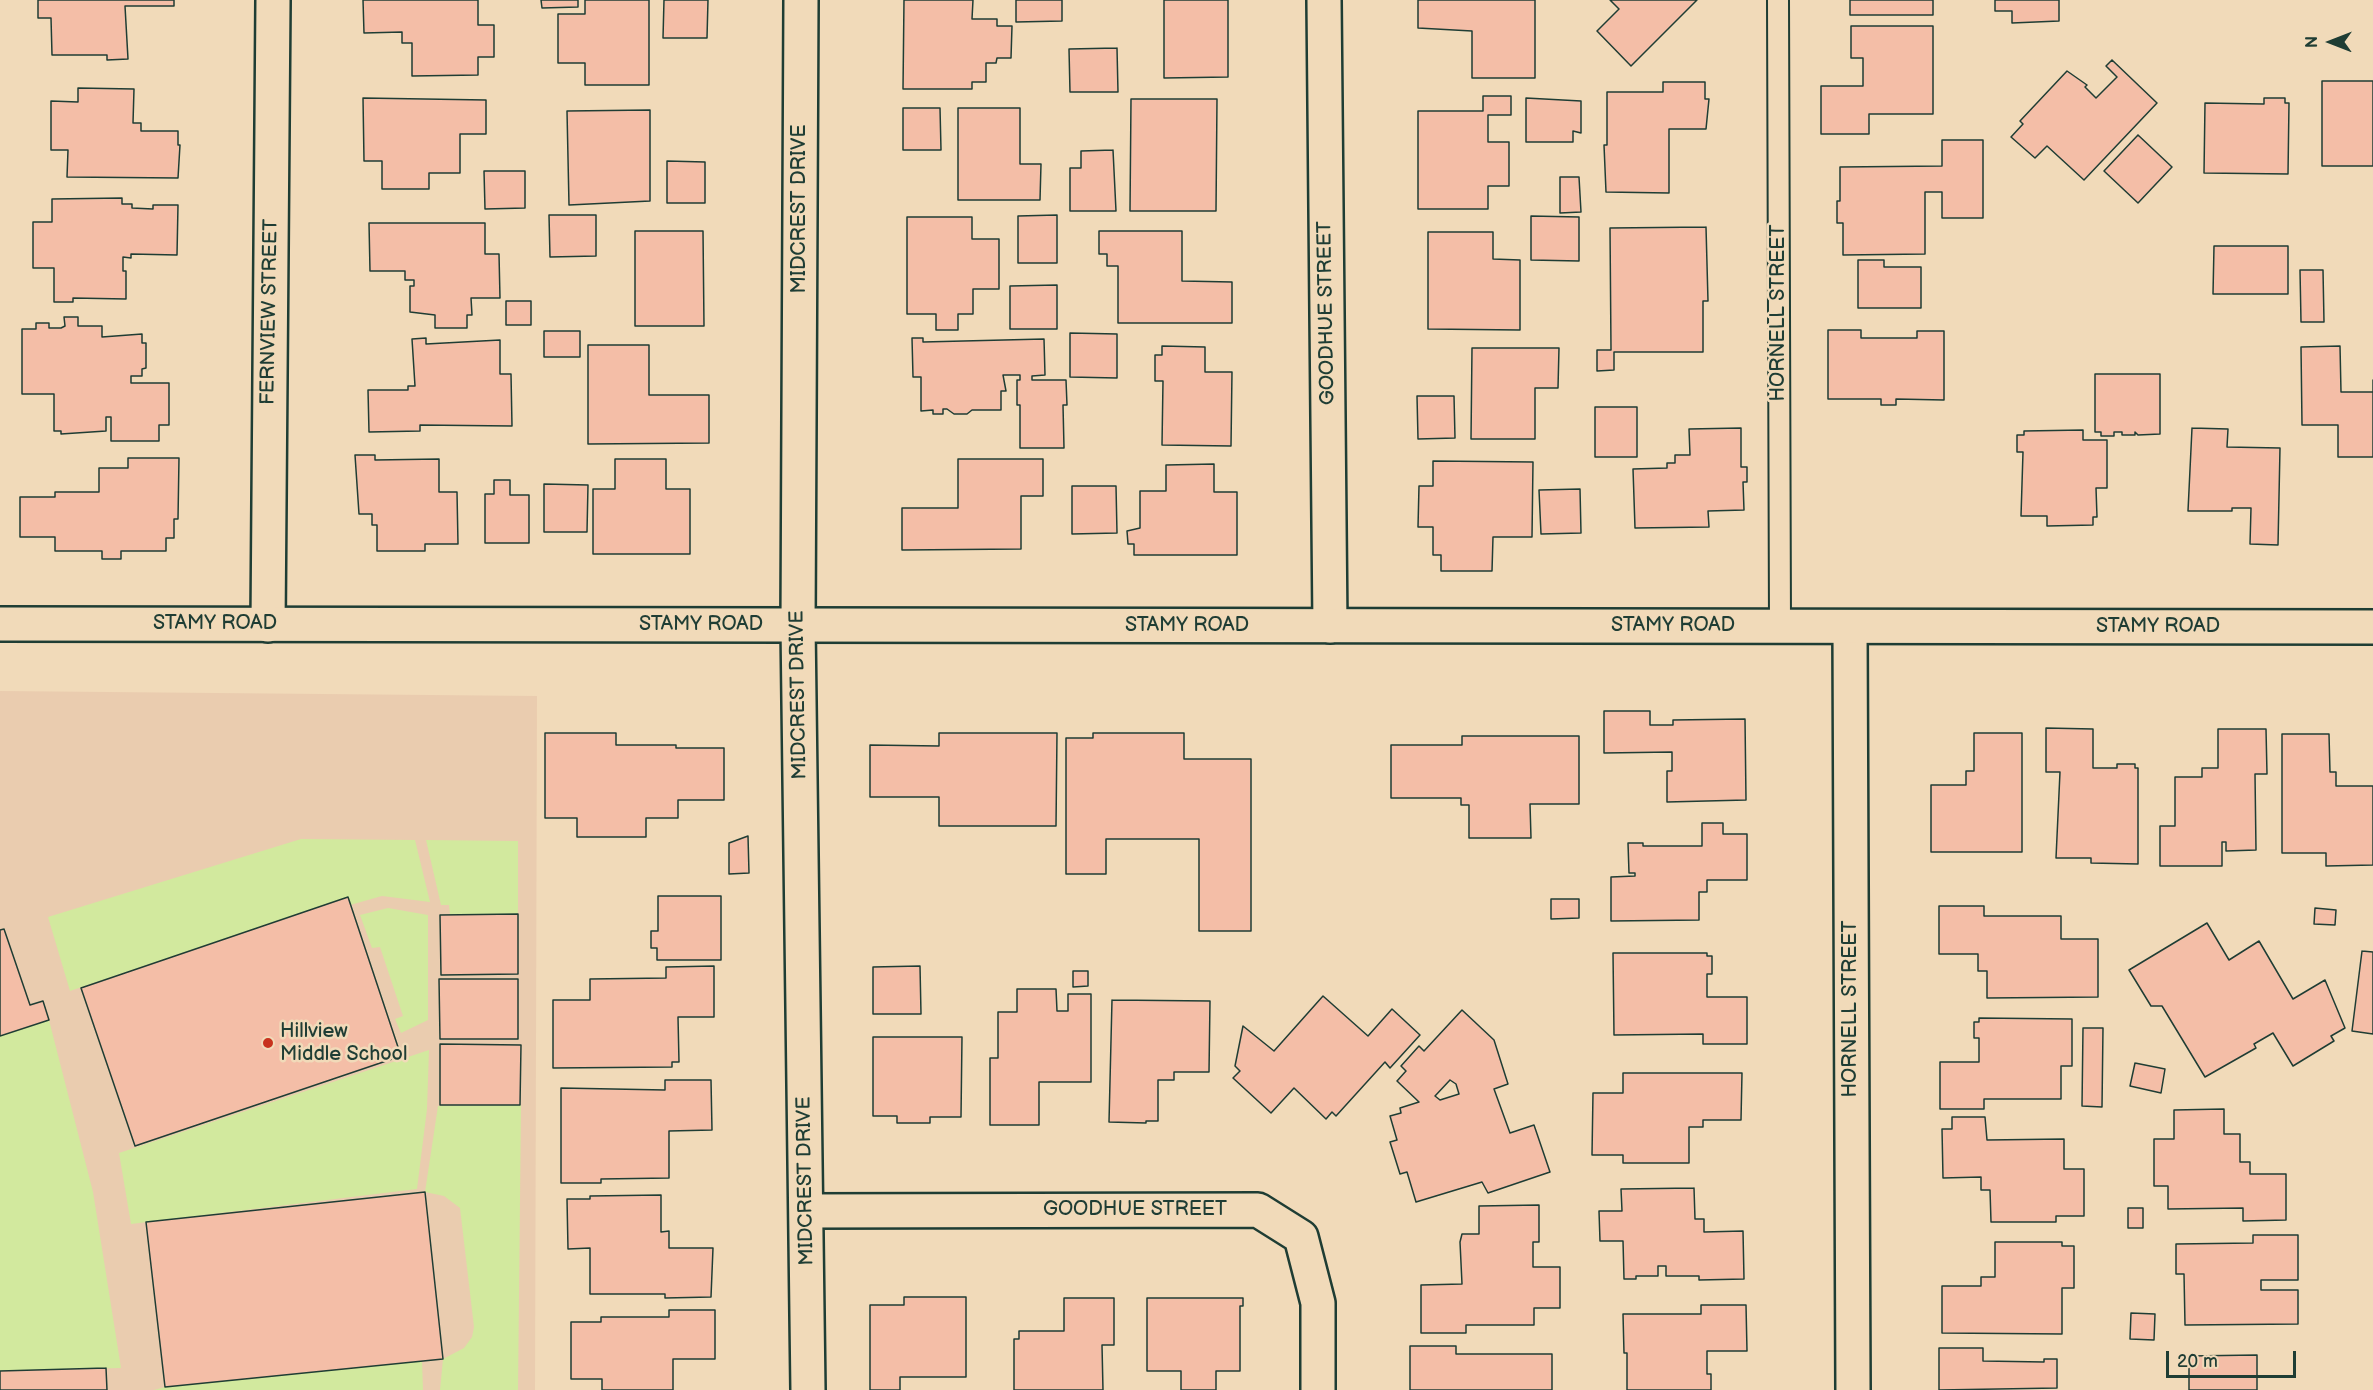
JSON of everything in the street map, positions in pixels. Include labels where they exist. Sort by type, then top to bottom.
[{"type":"street","name":"FERNVIEW STREET","points":[[268,625],[273,0]]},
{"type":"street","name":"MIDCREST DRIVE","points":[[801,0],[798,625],[808,1390]]},
{"type":"street","name":"GOODHUE STREET","points":[[1324,0],[1330,626]]},
{"type":"street","name":"STAMY ROAD","points":[[0,624],[2373,627]]},
{"type":"street","name":"HORNELL STREET","points":[[1850,627],[1853,1390]]},
{"type":"street","name":"GOODHUE STREET","points":[[807,1211],[1258,1210],[1301,1237],[1318,1304],[1318,1390]]},
{"type":"lane","name":"HORNELL STREET","points":[[1778,0],[1780,626]]},
{"type":"shaded area","name":"Hillview Middle School","points":[[0,691],[537,696],[535,1390],[0,1390]]},
{"type":"green space","points":[[301,839],[415,840],[430,902],[382,896],[350,905],[347,897],[70,991],[48,917]]},
{"type":"green space","points":[[426,840],[518,841],[518,914],[450,915],[449,905],[441,905]]},
{"type":"green space","points":[[388,908],[428,915],[428,1020],[401,1033],[395,1019],[403,1016],[380,947],[372,948],[360,915]]},
{"type":"green space","points":[[49,1020],[93,1192],[121,1368],[0,1371],[0,1036]]},
{"type":"green space","points":[[429,1050],[427,1109],[417,1189],[131,1224],[119,1153]]},
{"type":"green space","points":[[521,1105],[518,1390],[440,1390],[443,1359],[464,1348],[472,1337],[474,1327],[460,1208],[444,1196],[425,1192],[438,1106]]},
{"type":"green space","points":[[422,1361],[423,1390],[154,1390],[165,1387]]},
{"type":"building","points":[[38,0],[174,0],[174,6],[125,6],[128,59],[107,60],[107,55],[52,55],[51,18],[38,18]]},
{"type":"building","points":[[363,0],[478,0],[478,25],[494,25],[494,57],[478,57],[478,75],[412,76],[412,43],[402,43],[402,32],[364,33]]},
{"type":"building","points":[[541,0],[578,0],[578,7],[542,8]]},
{"type":"building","points":[[585,0],[649,0],[649,85],[585,85],[585,63],[558,63],[558,14],[585,14]]},
{"type":"building","points":[[664,0],[708,0],[707,38],[663,38]]},
{"type":"building","points":[[904,0],[973,0],[972,19],[997,19],[997,26],[1012,26],[1011,58],[997,58],[996,63],[986,63],[986,82],[972,82],[972,89],[903,89]]},
{"type":"building","points":[[1016,0],[1062,0],[1062,21],[1016,22]]},
{"type":"building","points":[[1164,0],[1228,0],[1228,77],[1164,78]]},
{"type":"building","points":[[1418,0],[1535,0],[1535,78],[1472,78],[1472,31],[1418,28]]},
{"type":"building","points":[[1610,0],[1697,0],[1631,66],[1597,31],[1619,9]]},
{"type":"building","points":[[1850,0],[1933,0],[1933,15],[1850,15]]},
{"type":"building","points":[[1995,0],[2059,0],[2059,21],[2012,23],[2012,11],[1995,11]]},
{"type":"building","points":[[1851,26],[1933,26],[1933,114],[1869,114],[1869,134],[1821,134],[1821,86],[1863,86],[1863,58],[1851,58]]},
{"type":"building","points":[[1117,48],[1118,92],[1070,92],[1069,49]]},
{"type":"building","points":[[2112,60],[2157,103],[2084,180],[2047,146],[2035,158],[2011,137],[2023,124],[2020,121],[2067,71],[2087,85],[2085,87],[2096,98],[2117,77],[2106,66]]},
{"type":"building","points":[[2322,81],[2373,81],[2373,166],[2322,166]]},
{"type":"building","points":[[1663,82],[1705,82],[1705,99],[1709,99],[1706,129],[1669,129],[1669,193],[1606,192],[1604,145],[1607,145],[1607,92],[1663,92]]},
{"type":"building","points":[[78,88],[134,89],[133,123],[141,123],[141,131],[178,131],[178,145],[180,145],[178,178],[67,177],[68,150],[51,150],[51,101],[78,102]]},
{"type":"building","points":[[1483,96],[1511,96],[1511,115],[1488,115],[1488,142],[1509,142],[1509,186],[1488,186],[1488,209],[1418,209],[1418,111],[1483,111]]},
{"type":"building","points":[[363,98],[486,100],[486,134],[460,134],[460,173],[429,173],[429,189],[382,189],[382,161],[364,161]]},
{"type":"building","points":[[1526,98],[1581,101],[1581,133],[1573,131],[1573,142],[1526,142]]},
{"type":"building","points":[[2264,98],[2285,98],[2285,103],[2289,103],[2288,174],[2204,173],[2205,103],[2264,104]]},
{"type":"building","points":[[1131,99],[1217,99],[1216,211],[1130,211]]},
{"type":"building","points":[[903,108],[940,108],[941,150],[903,150]]},
{"type":"building","points":[[958,108],[1020,108],[1020,164],[1041,164],[1040,200],[958,200]]},
{"type":"building","points":[[650,110],[650,201],[569,205],[567,111]]},
{"type":"building","points":[[2138,135],[2172,167],[2138,203],[2104,171]]},
{"type":"building","points":[[1942,140],[1983,140],[1983,218],[1942,218],[1942,192],[1925,192],[1925,254],[1843,255],[1843,223],[1837,223],[1837,201],[1840,201],[1840,167],[1942,166]]},
{"type":"building","points":[[1113,150],[1116,211],[1070,211],[1070,168],[1081,168],[1081,151]]},
{"type":"building","points":[[667,161],[705,162],[705,203],[667,203]]},
{"type":"building","points":[[484,171],[525,171],[525,208],[485,209]]},
{"type":"building","points":[[1560,177],[1579,177],[1581,212],[1560,213]]},
{"type":"building","points":[[122,198],[122,204],[132,204],[132,208],[153,209],[153,205],[178,205],[177,255],[131,254],[131,258],[123,257],[123,271],[126,271],[126,299],[73,298],[73,302],[54,302],[54,268],[33,268],[33,222],[52,222],[52,199]]},
{"type":"building","points":[[549,215],[596,215],[596,256],[550,257]]},
{"type":"building","points":[[1057,215],[1057,263],[1018,263],[1018,216]]},
{"type":"building","points":[[1531,216],[1579,217],[1579,261],[1531,260]]},
{"type":"building","points":[[907,217],[972,217],[972,239],[999,239],[999,289],[973,289],[973,314],[958,314],[958,330],[936,330],[936,314],[907,314]]},
{"type":"building","points":[[369,223],[485,223],[485,254],[499,254],[500,298],[471,298],[472,315],[467,315],[467,328],[435,328],[435,315],[410,312],[410,286],[414,286],[414,280],[405,280],[405,271],[370,271]]},
{"type":"building","points":[[1706,227],[1708,301],[1703,301],[1703,352],[1614,352],[1614,370],[1597,371],[1597,350],[1611,350],[1610,228]]},
{"type":"building","points":[[635,231],[703,231],[704,326],[635,326]]},
{"type":"building","points":[[1099,231],[1182,231],[1182,281],[1232,282],[1232,323],[1118,323],[1118,266],[1107,266],[1107,254],[1099,254]]},
{"type":"building","points":[[1428,232],[1493,232],[1493,259],[1520,260],[1520,330],[1428,329]]},
{"type":"building","points":[[2214,246],[2288,246],[2288,294],[2213,294]]},
{"type":"building","points":[[1858,260],[1884,260],[1884,267],[1921,267],[1921,308],[1858,308]]},
{"type":"building","points":[[2300,270],[2323,270],[2324,322],[2301,322]]},
{"type":"building","points":[[1057,285],[1057,329],[1010,329],[1010,286]]},
{"type":"building","points":[[506,301],[531,301],[531,325],[506,325]]},
{"type":"building","points":[[64,317],[78,317],[78,326],[102,326],[102,337],[142,334],[142,343],[146,343],[146,368],[142,369],[142,376],[131,376],[131,383],[169,383],[169,425],[159,425],[159,441],[111,441],[111,417],[106,417],[106,431],[61,434],[61,431],[54,431],[54,394],[22,394],[22,329],[36,329],[36,323],[49,323],[49,328],[61,328],[65,326]]},
{"type":"building","points":[[1828,330],[1861,330],[1861,338],[1917,338],[1917,331],[1944,331],[1944,400],[1896,399],[1896,405],[1881,405],[1881,399],[1828,399]]},
{"type":"building","points":[[544,331],[580,331],[580,357],[544,357]]},
{"type":"building","points":[[1070,333],[1117,334],[1117,378],[1070,377]]},
{"type":"building","points":[[426,338],[426,344],[500,340],[500,374],[511,374],[512,426],[420,425],[420,431],[369,432],[368,390],[408,390],[408,386],[415,386],[412,339]]},
{"type":"building","points":[[912,338],[923,338],[923,342],[1044,339],[1045,375],[1032,376],[1032,380],[1066,380],[1067,405],[1063,405],[1064,448],[1020,448],[1020,405],[1017,405],[1017,380],[1020,380],[1020,375],[1003,375],[1006,391],[1001,391],[1001,410],[972,410],[967,414],[954,414],[947,409],[943,409],[943,414],[933,414],[933,410],[921,411],[921,377],[913,377]]},
{"type":"building","points":[[588,345],[649,345],[649,395],[709,395],[709,443],[588,444]]},
{"type":"building","points":[[1162,346],[1205,347],[1205,372],[1232,372],[1231,446],[1162,445],[1163,381],[1155,381],[1155,355],[1162,355]]},
{"type":"building","points":[[2340,346],[2341,392],[2373,392],[2373,457],[2338,457],[2338,425],[2302,425],[2301,347]]},
{"type":"building","points":[[1472,348],[1559,348],[1558,388],[1535,388],[1535,439],[1471,439]]},
{"type":"building","points":[[2095,374],[2160,374],[2160,434],[2138,435],[2135,432],[2135,435],[2122,435],[2122,432],[2114,432],[2114,436],[2101,436],[2101,432],[2095,432]]},
{"type":"building","points":[[1417,396],[1454,396],[1455,438],[1418,439]]},
{"type":"building","points":[[1595,407],[1637,407],[1637,457],[1595,457]]},
{"type":"building","points":[[1741,428],[1741,467],[1747,467],[1747,482],[1743,482],[1744,510],[1708,511],[1709,527],[1635,528],[1633,469],[1667,468],[1667,463],[1675,463],[1675,455],[1690,455],[1689,429]]},
{"type":"building","points":[[2192,428],[2228,429],[2227,447],[2280,448],[2278,545],[2250,544],[2251,508],[2232,508],[2232,511],[2188,511]]},
{"type":"building","points":[[2083,430],[2083,440],[2107,440],[2107,488],[2096,488],[2097,517],[2093,517],[2093,525],[2047,526],[2047,516],[2021,516],[2023,452],[2017,452],[2017,435],[2024,435],[2024,431]]},
{"type":"building","points":[[355,455],[375,455],[375,460],[439,459],[439,492],[457,492],[458,544],[425,544],[425,551],[377,551],[377,525],[372,525],[372,514],[359,514]]},
{"type":"building","points":[[128,458],[179,458],[178,519],[174,519],[174,538],[166,538],[166,551],[121,551],[121,559],[102,559],[102,551],[55,551],[55,537],[20,537],[20,497],[55,497],[55,492],[99,492],[99,468],[128,468]]},
{"type":"building","points":[[615,459],[666,459],[666,489],[690,489],[690,554],[593,554],[593,489],[615,489]]},
{"type":"building","points":[[958,459],[1043,459],[1043,496],[1021,496],[1021,549],[902,550],[902,508],[958,508]]},
{"type":"building","points":[[1433,461],[1533,462],[1532,537],[1493,537],[1492,571],[1441,571],[1441,555],[1433,555],[1433,527],[1418,527],[1419,486],[1433,486]]},
{"type":"building","points":[[1214,464],[1214,492],[1237,492],[1237,555],[1134,555],[1134,544],[1128,544],[1127,531],[1140,528],[1140,491],[1166,491],[1166,465]]},
{"type":"building","points":[[494,480],[510,480],[510,495],[529,495],[529,543],[485,543],[485,494],[494,494]]},
{"type":"building","points":[[544,484],[588,485],[587,532],[544,532]]},
{"type":"building","points":[[1072,486],[1116,486],[1117,533],[1072,534]]},
{"type":"building","points":[[1580,489],[1581,533],[1541,534],[1539,490]]},
{"type":"building","points":[[1604,711],[1650,711],[1650,725],[1673,725],[1673,720],[1745,719],[1746,800],[1667,802],[1667,771],[1672,771],[1672,752],[1604,753]]},
{"type":"building","points":[[2046,728],[2093,729],[2093,768],[2117,768],[2117,764],[2135,764],[2135,768],[2138,768],[2138,864],[2091,863],[2091,858],[2056,858],[2060,772],[2046,772]]},
{"type":"building","points":[[2218,729],[2266,729],[2267,774],[2255,774],[2256,850],[2226,851],[2226,842],[2222,842],[2222,866],[2160,866],[2160,826],[2175,826],[2175,777],[2202,777],[2202,768],[2218,768]]},
{"type":"building","points":[[545,733],[616,733],[616,745],[724,748],[724,800],[678,800],[678,818],[646,818],[646,837],[577,837],[577,818],[545,818]]},
{"type":"building","points":[[939,733],[1057,733],[1056,826],[939,826],[939,797],[870,797],[870,745],[939,746]]},
{"type":"building","points":[[1093,733],[1184,733],[1184,759],[1251,759],[1251,931],[1199,931],[1199,839],[1106,839],[1106,874],[1066,874],[1066,738],[1093,738]]},
{"type":"building","points":[[1974,733],[2022,733],[2022,852],[1931,852],[1931,785],[1966,785],[1966,771],[1974,771]]},
{"type":"building","points":[[2282,734],[2329,734],[2330,772],[2336,772],[2336,786],[2373,786],[2373,865],[2326,866],[2326,853],[2282,853]]},
{"type":"building","points":[[1462,736],[1579,736],[1579,804],[1530,804],[1531,838],[1469,838],[1469,805],[1461,805],[1461,798],[1391,798],[1391,745],[1462,745]]},
{"type":"building","points":[[1702,823],[1723,823],[1723,834],[1747,834],[1747,880],[1707,880],[1707,892],[1699,892],[1699,920],[1611,921],[1611,877],[1635,876],[1635,873],[1629,873],[1628,843],[1643,843],[1643,846],[1702,846]]},
{"type":"building","points":[[748,836],[749,873],[729,874],[729,843]]},
{"type":"building","points":[[658,896],[721,896],[721,960],[657,960],[657,948],[651,948],[651,931],[658,931]]},
{"type":"building","points":[[348,897],[401,1056],[135,1146],[81,988]]},
{"type":"building","points":[[1551,899],[1579,899],[1579,918],[1551,919]]},
{"type":"building","points":[[1939,906],[1984,906],[1984,916],[2061,916],[2061,939],[2098,939],[2098,997],[1987,998],[1987,971],[1978,971],[1978,954],[1939,954]]},
{"type":"building","points":[[2315,908],[2336,910],[2335,925],[2314,924]]},
{"type":"building","points":[[518,914],[518,974],[441,975],[440,915]]},
{"type":"building","points":[[2207,923],[2229,960],[2259,941],[2293,999],[2325,980],[2345,1028],[2331,1036],[2334,1041],[2293,1066],[2273,1033],[2254,1044],[2256,1048],[2205,1077],[2162,1006],[2151,1006],[2129,970]]},
{"type":"building","points":[[4,929],[30,1005],[43,1001],[49,1020],[0,1036],[0,930]]},
{"type":"building","points":[[2362,951],[2373,952],[2373,1034],[2352,1031]]},
{"type":"building","points":[[1613,953],[1707,953],[1707,956],[1712,956],[1712,974],[1707,974],[1707,997],[1747,997],[1747,1044],[1703,1044],[1703,1034],[1614,1035]]},
{"type":"building","points":[[714,966],[714,1017],[678,1017],[679,1062],[672,1062],[672,1067],[553,1068],[553,1000],[590,1000],[590,979],[666,978],[666,967]]},
{"type":"building","points":[[920,966],[921,1014],[873,1014],[873,967]]},
{"type":"building","points":[[1073,971],[1088,971],[1088,986],[1073,987]]},
{"type":"building","points":[[439,979],[518,979],[518,1039],[440,1039]]},
{"type":"building","points":[[1017,989],[1056,989],[1057,1011],[1068,1011],[1068,994],[1091,994],[1091,1082],[1039,1082],[1039,1125],[990,1125],[990,1058],[998,1058],[998,1012],[1017,1012]]},
{"type":"building","points":[[1323,996],[1368,1036],[1392,1009],[1420,1035],[1390,1068],[1385,1062],[1336,1116],[1332,1112],[1326,1119],[1294,1088],[1271,1113],[1233,1078],[1240,1071],[1235,1066],[1243,1026],[1274,1051]]},
{"type":"building","points":[[1112,1000],[1210,1001],[1209,1072],[1174,1072],[1174,1080],[1158,1080],[1158,1121],[1109,1122]]},
{"type":"building","points":[[1462,1010],[1494,1040],[1508,1084],[1494,1089],[1510,1133],[1534,1125],[1550,1172],[1488,1193],[1482,1182],[1416,1202],[1407,1172],[1400,1174],[1390,1142],[1397,1140],[1390,1116],[1401,1113],[1400,1108],[1419,1102],[1397,1081],[1406,1071],[1401,1066],[1419,1046],[1424,1051]],"holes":[[[1450,1080],[1456,1084],[1459,1094],[1440,1100],[1435,1096]]]},
{"type":"building","points":[[1979,1018],[2072,1019],[2072,1066],[2061,1066],[2061,1099],[1984,1099],[1984,1109],[1940,1109],[1940,1062],[1979,1062],[1979,1038],[1974,1038],[1974,1022],[1979,1022]]},
{"type":"building","points":[[2083,1028],[2103,1028],[2102,1107],[2082,1106]]},
{"type":"building","points":[[873,1037],[962,1037],[961,1117],[930,1117],[930,1123],[897,1123],[897,1116],[873,1116]]},
{"type":"building","points":[[440,1044],[521,1045],[520,1105],[440,1105]]},
{"type":"building","points":[[2135,1063],[2165,1069],[2161,1093],[2130,1086]]},
{"type":"building","points":[[1623,1073],[1742,1073],[1741,1120],[1703,1120],[1703,1127],[1689,1127],[1689,1163],[1623,1163],[1623,1155],[1592,1155],[1593,1093],[1623,1093]]},
{"type":"building","points":[[665,1080],[711,1080],[712,1130],[669,1131],[669,1178],[601,1179],[601,1183],[561,1183],[561,1088],[665,1090]]},
{"type":"building","points":[[2224,1109],[2224,1134],[2240,1134],[2240,1162],[2250,1162],[2250,1174],[2286,1174],[2286,1220],[2243,1221],[2243,1208],[2168,1209],[2168,1186],[2154,1186],[2154,1139],[2174,1139],[2174,1110]]},
{"type":"building","points":[[1952,1117],[1985,1117],[1987,1140],[2064,1139],[2064,1169],[2084,1169],[2084,1216],[2056,1216],[2056,1222],[1991,1222],[1990,1190],[1981,1190],[1981,1177],[1943,1178],[1942,1129],[1952,1129]]},
{"type":"building","points":[[1694,1188],[1695,1219],[1704,1219],[1704,1232],[1743,1231],[1744,1279],[1699,1280],[1699,1276],[1666,1276],[1666,1266],[1658,1266],[1658,1276],[1636,1276],[1636,1279],[1624,1279],[1623,1241],[1600,1241],[1599,1211],[1622,1211],[1621,1189]]},
{"type":"building","points":[[425,1192],[443,1359],[165,1387],[146,1222]]},
{"type":"building","points":[[661,1195],[661,1232],[669,1231],[669,1248],[713,1248],[711,1297],[665,1298],[665,1294],[590,1294],[590,1248],[568,1249],[567,1199],[590,1199],[590,1196]]},
{"type":"building","points":[[1539,1205],[1539,1242],[1533,1242],[1533,1267],[1560,1267],[1560,1308],[1534,1308],[1534,1325],[1466,1325],[1466,1333],[1421,1333],[1421,1285],[1462,1284],[1460,1242],[1462,1234],[1479,1234],[1479,1206]]},
{"type":"building","points":[[2128,1208],[2143,1208],[2143,1228],[2128,1228]]},
{"type":"building","points":[[2253,1235],[2298,1235],[2298,1280],[2261,1280],[2261,1290],[2298,1290],[2298,1324],[2185,1325],[2184,1274],[2176,1274],[2176,1244],[2253,1243]]},
{"type":"building","points":[[1995,1242],[2062,1242],[2062,1246],[2074,1246],[2074,1288],[2062,1288],[2062,1334],[1942,1333],[1942,1286],[1981,1286],[1981,1277],[1995,1277]]},
{"type":"building","points":[[904,1297],[966,1297],[966,1377],[900,1377],[900,1390],[870,1390],[870,1305],[904,1305]]},
{"type":"building","points":[[1064,1298],[1114,1298],[1114,1345],[1102,1345],[1103,1390],[1014,1390],[1014,1339],[1019,1339],[1019,1331],[1064,1331]]},
{"type":"building","points":[[1147,1298],[1243,1298],[1243,1306],[1240,1306],[1240,1371],[1216,1371],[1216,1390],[1181,1390],[1181,1371],[1147,1371]]},
{"type":"building","points":[[1701,1305],[1746,1305],[1747,1351],[1707,1351],[1707,1374],[1711,1374],[1711,1390],[1627,1390],[1627,1353],[1624,1353],[1623,1314],[1701,1314]]},
{"type":"building","points":[[669,1310],[715,1310],[715,1359],[673,1359],[673,1390],[602,1390],[602,1379],[571,1379],[571,1322],[601,1322],[601,1317],[669,1317]]},
{"type":"building","points":[[2131,1313],[2155,1314],[2154,1340],[2130,1339]]},
{"type":"building","points":[[1410,1346],[1456,1346],[1456,1354],[1552,1354],[1552,1390],[1410,1390]]},
{"type":"building","points":[[1939,1348],[1983,1348],[1983,1361],[2044,1362],[2044,1359],[2057,1359],[2057,1388],[1939,1390]]},
{"type":"building","points":[[2257,1355],[2257,1390],[2189,1390],[2189,1356]]},
{"type":"building","points":[[106,1368],[107,1390],[0,1390],[0,1371]]},
{"type":"place","name":"Hillview Middle School","points":[[268,1043]]}]
